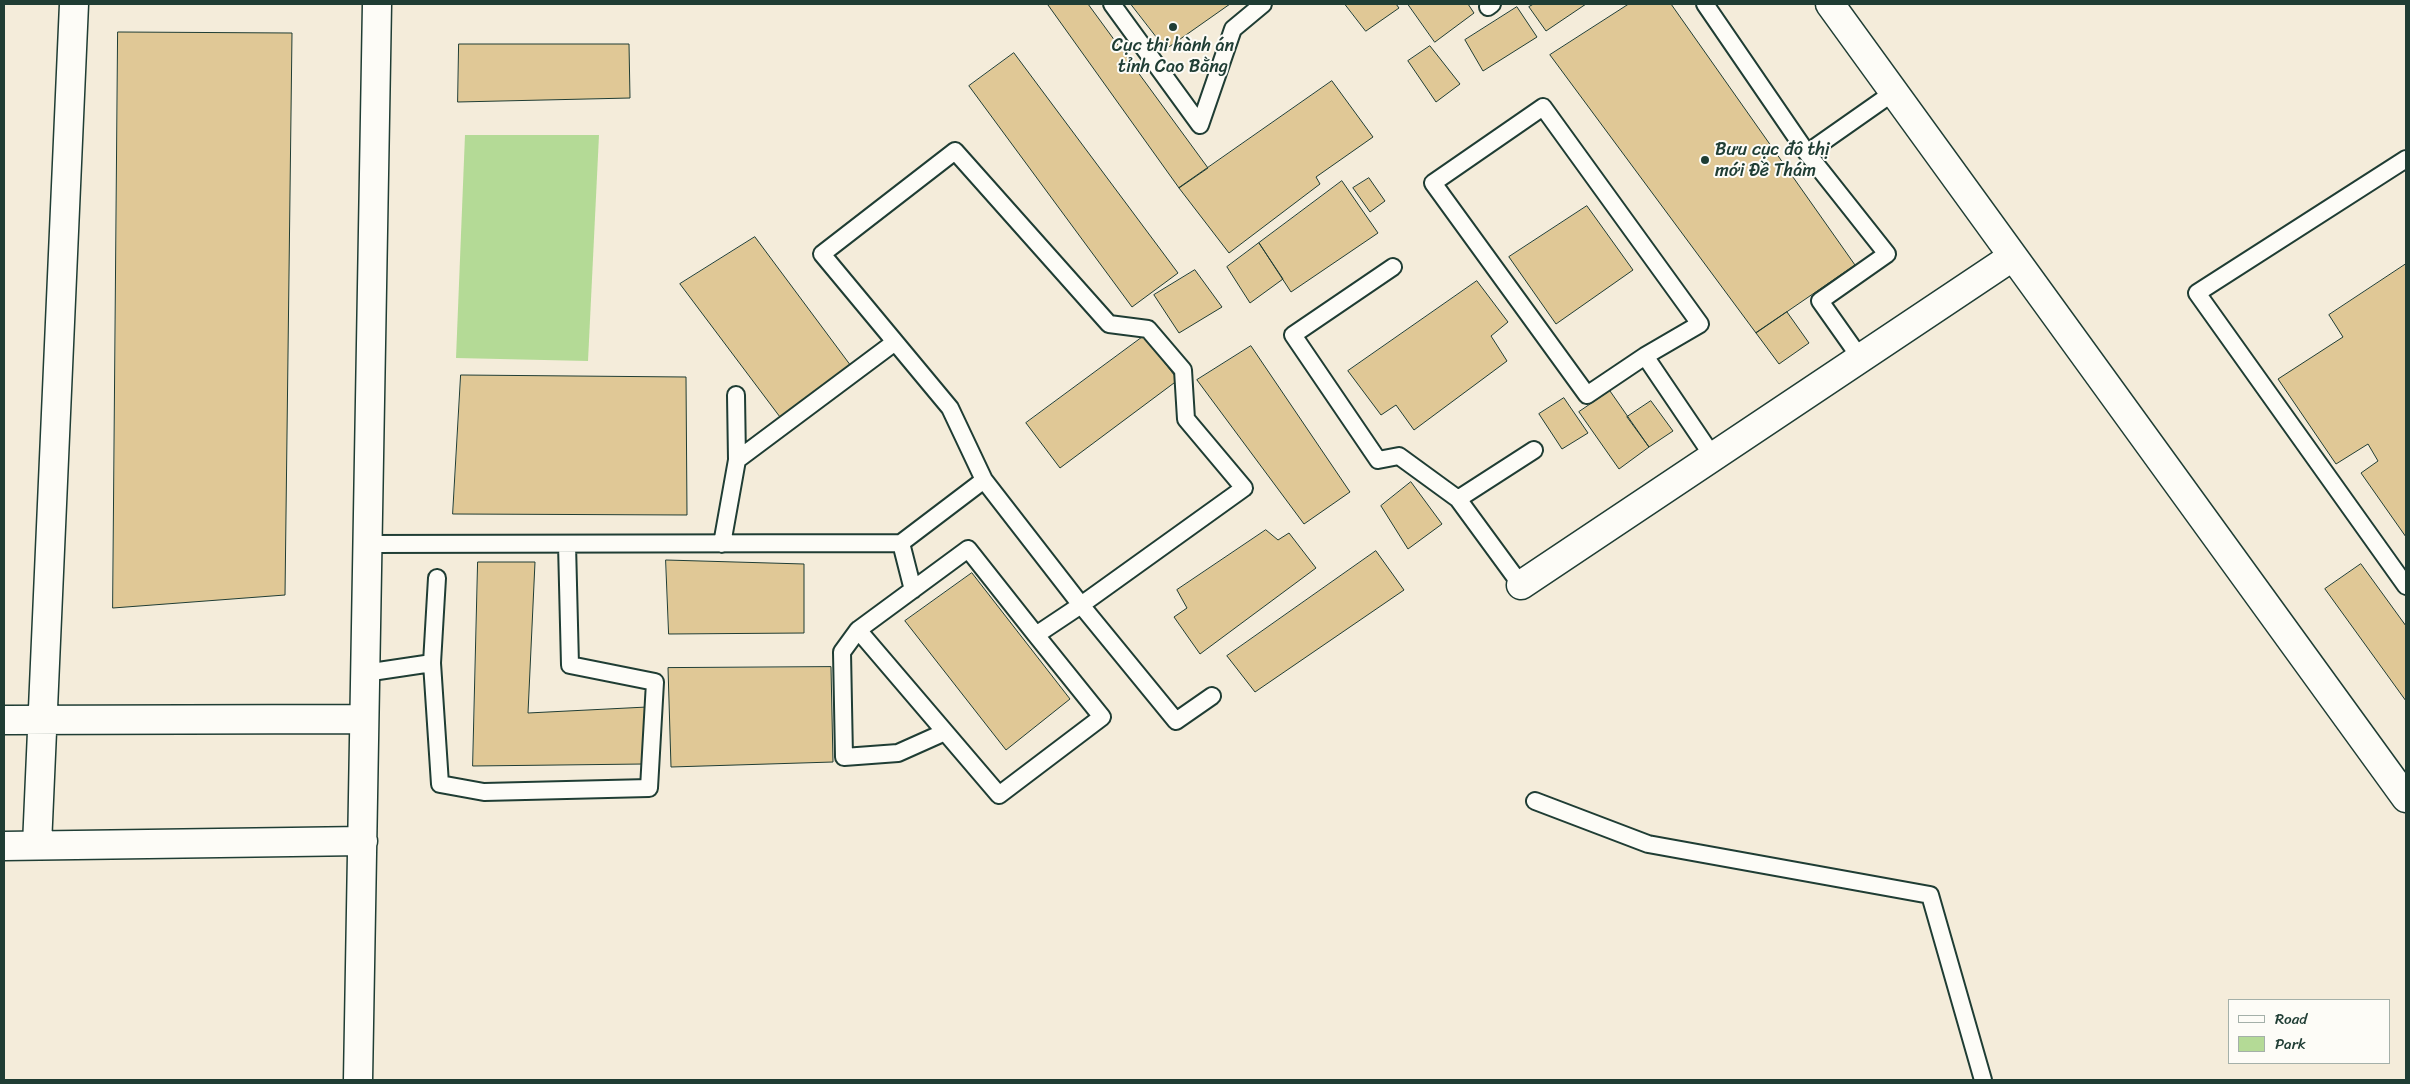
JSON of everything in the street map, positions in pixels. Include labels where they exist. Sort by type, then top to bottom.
[{"type":"street","points":[[37,845],[74,4]]},
{"type":"street","points":[[358,1080],[377,4]]},
{"type":"street","points":[[1830,4],[2406,798]]},
{"type":"street","points":[[1522,586],[2012,257]]},
{"type":"street","points":[[4,720],[364,719]]},
{"type":"street","points":[[4,846],[362,841]]},
{"type":"lane","points":[[1112,4],[1200,125],[1234,29],[1263,4]]},
{"type":"lane","points":[[1705,4],[1807,153],[1887,254],[1820,301],[1861,359]]},
{"type":"lane","points":[[1807,153],[1894,92]]},
{"type":"lane","points":[[1543,106],[1700,324],[1645,356],[1587,395],[1434,183],[1543,106]]},
{"type":"lane","points":[[1036,635],[1081,605],[1244,488],[1186,419],[1183,370],[1148,329],[1109,324],[955,151],[822,254],[950,408],[984,480],[1081,605],[1176,721],[1212,696]]},
{"type":"lane","points":[[2406,159],[2197,293],[2406,586]]},
{"type":"lane","points":[[1393,267],[1293,335],[1378,460],[1399,456],[1458,499],[1522,586]]},
{"type":"lane","points":[[737,460],[895,342]]},
{"type":"lane","points":[[1645,356],[1714,458]]},
{"type":"lane","points":[[722,544],[737,460],[736,395]]},
{"type":"lane","points":[[1458,499],[1534,450]]},
{"type":"lane","points":[[368,544],[901,543],[984,480]]},
{"type":"lane","points":[[901,543],[913,590]]},
{"type":"lane","points":[[437,578],[432,663],[440,784],[484,792],[649,788],[655,682],[570,665],[567,544]]},
{"type":"lane","points":[[858,630],[945,732],[998,795],[1102,717],[968,549],[858,630],[842,652],[844,757],[898,753],[945,732]]},
{"type":"lane","points":[[365,673],[432,663]]},
{"type":"lane","points":[[1535,801],[1648,844],[1930,895],[1983,1080]]},
{"type":"green space","points":[[465,135],[599,135],[588,361],[456,358]]},
{"type":"building","points":[[1088,4],[1208,168],[1179,188],[1048,5]]},
{"type":"building","name":"Cục thi hành án tỉnh Cao Bằng","points":[[1131,4],[1230,4],[1166,49]]},
{"type":"building","points":[[1345,4],[1396,4],[1399,8],[1366,31]]},
{"type":"building","points":[[1408,4],[1468,4],[1474,13],[1435,42]]},
{"type":"building","points":[[1534,4],[1586,4],[1546,31],[1529,7]]},
{"type":"building","name":"Bưu cục đô thị mới Đề Thám","points":[[1629,4],[1671,4],[1855,265],[1756,333],[1550,55]]},
{"type":"building","points":[[1517,7],[1537,37],[1483,71],[1465,40]]},
{"type":"building","points":[[118,32],[292,33],[285,595],[113,608]]},
{"type":"building","points":[[459,44],[629,44],[630,98],[458,102]]},
{"type":"building","points":[[1430,46],[1460,84],[1436,102],[1408,61]]},
{"type":"building","points":[[1014,53],[1178,273],[1132,307],[969,86]]},
{"type":"building","points":[[1332,81],[1373,137],[1316,177],[1320,184],[1229,253],[1179,188]]},
{"type":"building","points":[[1369,178],[1385,201],[1370,212],[1353,188]]},
{"type":"building","points":[[1342,181],[1378,233],[1291,292],[1259,243]]},
{"type":"building","points":[[1587,206],[1633,270],[1556,324],[1509,257]]},
{"type":"building","points":[[755,237],[851,366],[780,417],[680,284]]},
{"type":"building","points":[[1259,243],[1283,279],[1250,303],[1227,267]]},
{"type":"building","points":[[2406,264],[2406,537],[2361,473],[2378,461],[2368,444],[2336,464],[2278,379],[2343,337],[2329,315]]},
{"type":"building","points":[[1195,270],[1222,307],[1179,333],[1154,295]]},
{"type":"building","points":[[1477,281],[1508,322],[1491,336],[1507,361],[1414,430],[1396,405],[1381,415],[1348,371]]},
{"type":"building","points":[[1787,312],[1809,343],[1779,364],[1756,333]]},
{"type":"building","points":[[1144,336],[1178,380],[1060,468],[1026,423]]},
{"type":"building","points":[[1251,346],[1350,492],[1304,524],[1197,380]]},
{"type":"building","points":[[461,375],[686,377],[687,515],[453,514]]},
{"type":"building","points":[[1610,391],[1649,447],[1619,469],[1579,412]]},
{"type":"building","points":[[1564,398],[1588,433],[1562,449],[1539,414]]},
{"type":"building","points":[[1651,401],[1673,431],[1649,447],[1627,417]]},
{"type":"building","points":[[1411,482],[1442,524],[1408,549],[1381,506]]},
{"type":"building","points":[[1266,530],[1278,540],[1289,533],[1316,568],[1200,654],[1174,617],[1187,608],[1177,590]]},
{"type":"building","points":[[1376,551],[1404,590],[1255,692],[1227,656]]},
{"type":"building","points":[[666,560],[804,564],[804,633],[669,634]]},
{"type":"building","points":[[478,562],[535,562],[528,713],[647,707],[644,764],[473,766]]},
{"type":"building","points":[[2361,564],[2406,626],[2406,701],[2325,589]]},
{"type":"building","points":[[972,573],[1070,699],[1006,750],[905,621]]},
{"type":"building","points":[[831,667],[833,762],[671,767],[668,668]]},
{"type":"place","name":"Cục thi hành án tỉnh Cao Bằng","points":[[1173,27]]},
{"type":"place","name":"Bưu cục đô thị mới Đề Thám","points":[[1705,160]]}]
